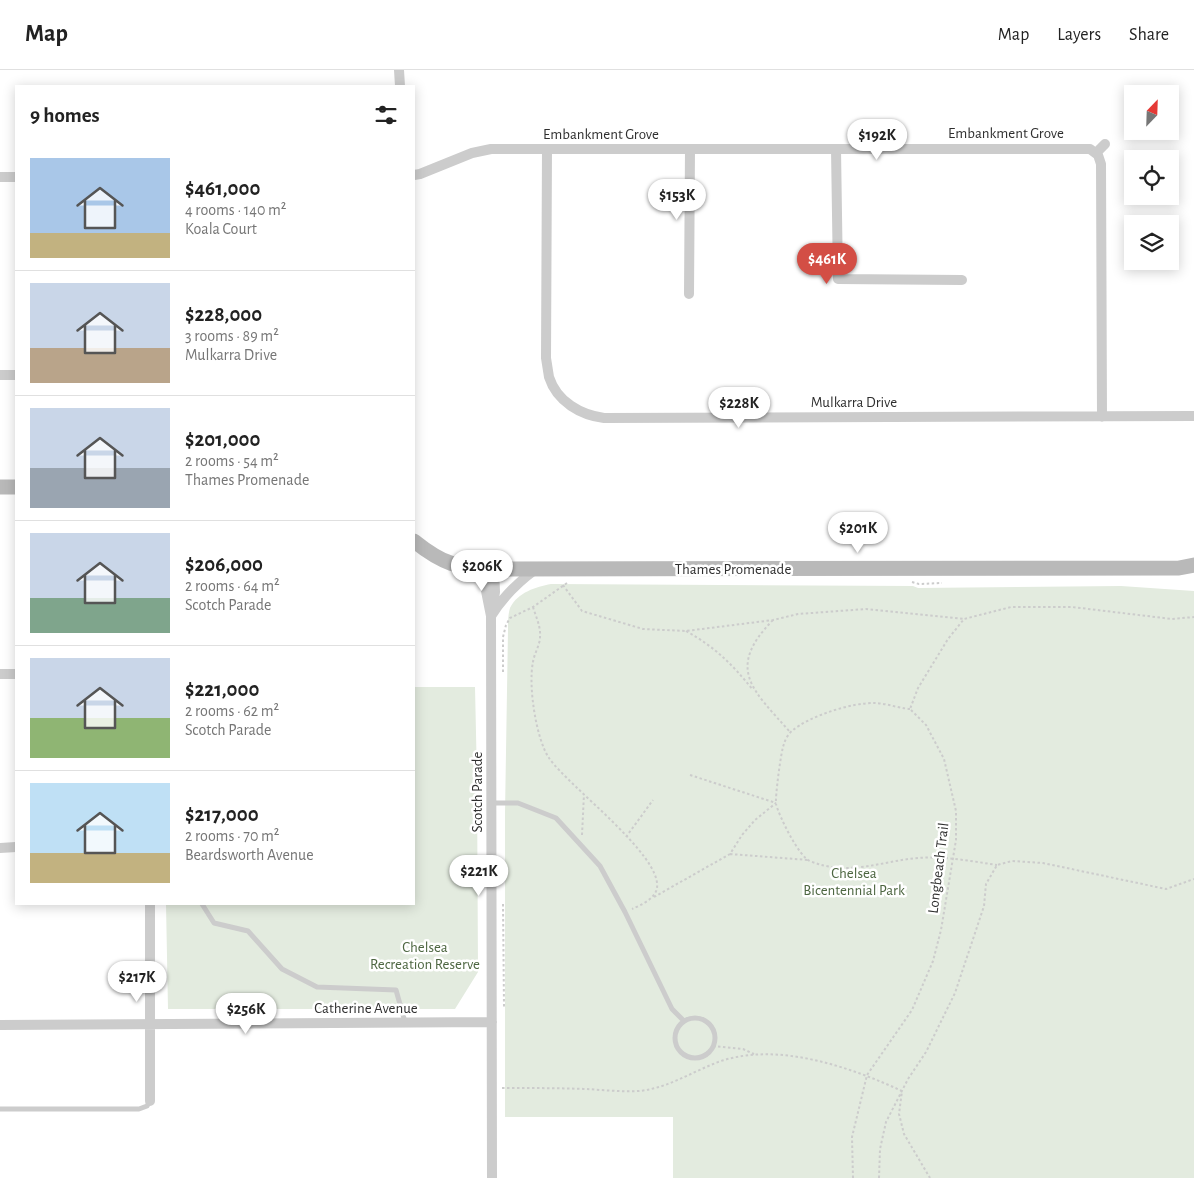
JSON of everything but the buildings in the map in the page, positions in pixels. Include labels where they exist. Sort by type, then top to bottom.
[{"type":"main road","points":[[0,487],[15,487]]},
{"type":"main road","name":"Thames Promenade","points":[[415,542],[448,564],[460,567],[537,569],[1189,568]]},
{"type":"street","points":[[400,70],[400,85]]},
{"type":"street","points":[[1102,417],[1101,164],[1096,153],[1105,144]]},
{"type":"street","name":"Embankment Grove","points":[[415,174],[420,174],[472,153],[491,149],[1085,148],[1096,153]]},
{"type":"street","name":"Mulkarra Drive","points":[[546,149],[546,358],[550,379],[560,395],[573,409],[589,416],[604,418],[1194,416]]},
{"type":"street","points":[[689,294],[690,149]]},
{"type":"street","points":[[836,149],[838,279],[962,280]]},
{"type":"street","points":[[0,177],[15,177]]},
{"type":"street","points":[[0,375],[15,375]]},
{"type":"street","name":"Scotch Parade","points":[[490,568],[494,592],[490,616],[492,1178]]},
{"type":"street","points":[[490,616],[510,592],[537,569]]},
{"type":"street","points":[[0,674],[15,674]]},
{"type":"street","points":[[0,848],[15,848]]},
{"type":"street","points":[[150,905],[150,1102]]},
{"type":"street","name":"Catherine Avenue","points":[[0,1025],[492,1022]]},
{"type":"lane","points":[[492,802],[518,803],[556,818],[600,866],[625,912],[672,1009],[684,1021]]},
{"type":"lane","points":[[203,905],[214,923],[248,931],[282,969],[317,988],[396,990],[405,1022]]},
{"type":"lane","points":[[696,1018],[708,1023],[714,1034],[713,1046],[704,1056],[697,1057],[684,1054],[680,1050],[675,1038],[676,1031],[684,1021],[696,1018]]},
{"type":"lane","points":[[0,1109],[139,1109],[147,1106],[150,1102]]},
{"type":"path","points":[[503,637],[510,618],[533,608],[563,585],[570,582]]},
{"type":"path","points":[[910,582],[919,584],[944,582]]},
{"type":"path","points":[[563,585],[582,611],[643,629],[686,631],[773,620],[798,614],[866,609],[964,619],[1011,607],[1072,607],[1172,619],[1194,617]]},
{"type":"path","points":[[533,608],[540,629],[540,638],[532,663],[531,687],[542,744],[554,765],[633,844],[652,868],[657,879],[657,888],[655,894],[649,900]]},
{"type":"path","points":[[808,860],[798,849],[776,803],[783,745],[790,732],[838,709],[862,704],[877,703],[910,709],[918,688],[948,639],[964,619]]},
{"type":"path","points":[[755,692],[746,667],[748,657],[761,631],[773,620]]},
{"type":"path","points":[[686,631],[707,642],[736,668],[790,732]]},
{"type":"path","name":"Longbeach Trail","points":[[853,1178],[852,1137],[867,1075],[912,1010],[933,961],[956,840],[956,811],[944,759],[926,725],[910,709]]},
{"type":"path","points":[[690,775],[776,803]]},
{"type":"path","points":[[582,846],[584,794]]},
{"type":"path","points":[[626,837],[653,800]]},
{"type":"path","points":[[625,912],[730,854],[742,835],[755,820],[776,803]]},
{"type":"path","points":[[730,854],[808,860],[830,868],[875,866],[917,858],[953,859],[997,865],[1012,861],[1043,863],[1166,889],[1194,879]]},
{"type":"path","points":[[879,1178],[880,1149],[886,1122],[926,1052],[955,993],[984,906],[986,884],[997,865]]},
{"type":"path","points":[[713,1046],[743,1049],[756,1054],[830,1063],[867,1075],[902,1091]]},
{"type":"path","points":[[491,1088],[567,1088],[638,1091],[663,1086],[722,1061],[756,1054]]},
{"type":"path","points":[[902,1091],[899,1114],[904,1134],[930,1178]]},
{"type":"green space","name":"Chelsea Bicentennial Park","points":[[551,584],[913,586],[918,588],[1121,586],[1194,591],[1194,1178],[673,1178],[673,1117],[505,1117],[505,813],[508,616],[513,602],[523,594]]},
{"type":"green space","name":"Chelsea Recreation Reserve","points":[[415,687],[475,687],[478,972],[455,1009],[168,1009],[166,905],[415,905]]}]
